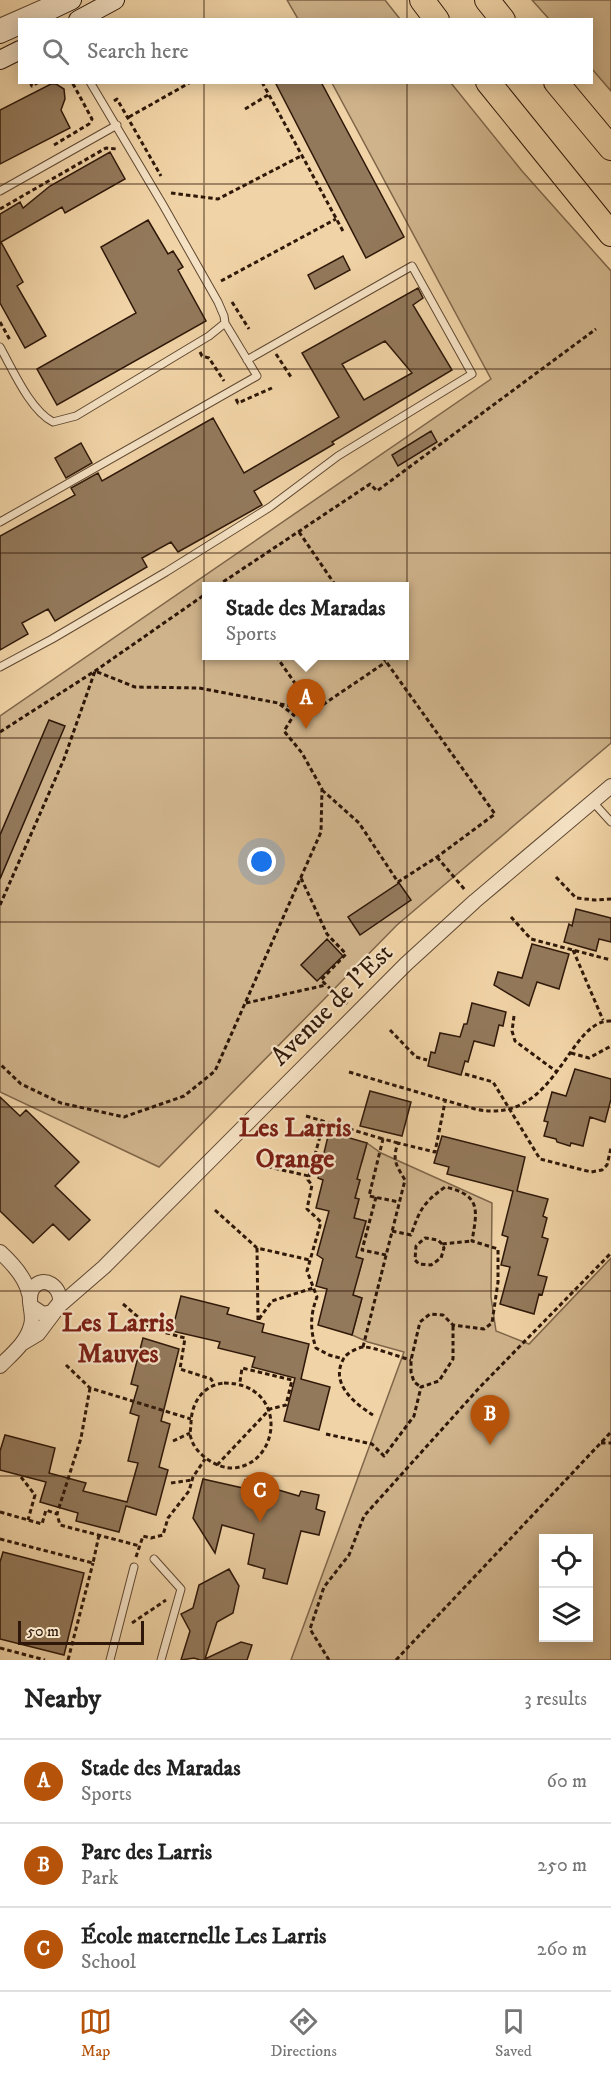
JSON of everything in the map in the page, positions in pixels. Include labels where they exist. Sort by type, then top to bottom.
[{"type":"highway","points":[[422,0],[436,18]]},
{"type":"highway","points":[[487,0],[501,18]]},
{"type":"highway","points":[[490,84],[611,234]]},
{"type":"highway","points":[[558,84],[611,148]]},
{"type":"main road","points":[[34,18],[72,0]]},
{"type":"main road","points":[[72,18],[92,0]]},
{"type":"main road","points":[[82,18],[115,0]]},
{"type":"main road","points":[[0,34],[18,26]]},
{"type":"main road","points":[[0,60],[18,51]]},
{"type":"street","name":"Avenue de l'Est","points":[[0,1366],[21,1344],[38,1334],[57,1308],[99,1271],[356,1013],[475,901],[611,786]]},
{"type":"street","points":[[5,1257],[60,1292],[57,1308],[42,1314],[30,1300],[26,1283],[5,1257]]},
{"type":"street","name":"Avenue de l'Est","points":[[46,1283],[80,1280],[99,1271]]},
{"type":"street","points":[[30,1300],[36,1285],[46,1283]]},
{"type":"street","name":"Avenue de l'Est","points":[[21,1344],[32,1323],[30,1300]]},
{"type":"lane","points":[[0,22],[50,0]]},
{"type":"lane","points":[[0,522],[257,376],[225,323],[218,302],[91,84]]},
{"type":"lane","points":[[0,191],[117,125]]},
{"type":"lane","points":[[0,667],[195,555],[270,507],[338,456],[472,374],[412,266],[247,360]]},
{"type":"lane","points":[[0,347],[34,405],[44,417],[54,422],[76,416],[195,345],[225,323]]},
{"type":"lane","points":[[592,801],[611,822]]},
{"type":"lane","points":[[154,1559],[181,1589],[161,1660]]},
{"type":"lane","points":[[110,1660],[134,1567]]},
{"type":"path","points":[[45,151],[89,124],[92,119],[73,84]]},
{"type":"path","points":[[129,117],[187,84]]},
{"type":"path","points":[[263,84],[344,233]]},
{"type":"path","points":[[245,109],[268,95]]},
{"type":"path","points":[[0,209],[106,148],[113,147],[120,150]]},
{"type":"path","points":[[171,193],[218,199],[301,156]]},
{"type":"path","points":[[221,281],[336,219]]},
{"type":"path","points":[[0,322],[12,342]]},
{"type":"path","points":[[225,581],[370,484],[377,491],[596,329]]},
{"type":"path","points":[[195,345],[202,356],[209,358],[238,403],[272,388]]},
{"type":"path","points":[[271,346],[291,377]]},
{"type":"path","points":[[299,532],[333,582]]},
{"type":"path","points":[[0,732],[95,671],[202,596]]},
{"type":"path","points":[[279,660],[315,710]]},
{"type":"path","points":[[95,671],[135,687],[199,688],[315,710],[386,662],[495,814],[437,857],[398,882],[359,823],[322,789],[302,753],[284,731],[294,716],[278,704]]},
{"type":"path","points":[[0,905],[64,759],[95,671]]},
{"type":"path","points":[[0,1064],[21,1084],[62,1103],[124,1117],[184,1096],[215,1071],[321,831],[322,789]]},
{"type":"path","points":[[437,857],[475,901]]},
{"type":"path","points":[[556,877],[576,898],[611,899]]},
{"type":"path","points":[[300,878],[327,934],[346,954],[321,980],[356,1013]]},
{"type":"path","points":[[511,917],[531,939],[611,960]]},
{"type":"path","points":[[573,950],[603,1020]]},
{"type":"path","points":[[245,1003],[326,985]]},
{"type":"path","points":[[514,1016],[512,1031],[515,1041],[557,1072]]},
{"type":"path","points":[[349,1072],[445,1102],[489,1112],[508,1110],[521,1105],[548,1083],[587,1031],[603,1020],[611,1021]]},
{"type":"path","points":[[390,1030],[416,1057],[427,1060]]},
{"type":"path","points":[[572,1053],[589,1058],[611,1046]]},
{"type":"path","points":[[465,1074],[493,1082],[540,1159],[591,1172],[602,1170],[607,1165],[611,1148]]},
{"type":"path","points":[[306,1116],[435,1152],[445,1102]]},
{"type":"path","points":[[324,1122],[308,1180],[312,1185],[307,1209],[321,1222],[307,1271],[317,1297],[312,1310],[311,1332],[316,1348],[344,1359]]},
{"type":"path","points":[[383,1139],[369,1196],[399,1202]]},
{"type":"path","points":[[363,1347],[405,1180],[397,1167],[394,1154],[398,1143]]},
{"type":"path","points":[[260,1165],[309,1176]]},
{"type":"path","points":[[392,1231],[411,1235],[419,1211],[445,1187],[460,1190],[471,1200],[477,1212],[472,1241]]},
{"type":"path","points":[[376,1197],[362,1250],[386,1255]]},
{"type":"path","points":[[216,1210],[257,1248],[310,1260]]},
{"type":"path","points":[[421,1388],[414,1382],[411,1372],[411,1359],[420,1322],[430,1314],[443,1315],[453,1326],[484,1329],[492,1323],[498,1281],[498,1249],[472,1241],[442,1244],[438,1240],[425,1238],[416,1246],[415,1260],[425,1265],[437,1263],[443,1253],[442,1244]]},
{"type":"path","points":[[257,1248],[258,1320],[272,1301],[314,1287]]},
{"type":"path","points":[[329,1660],[310,1629],[324,1587],[349,1555],[364,1516],[480,1387],[611,1253]]},
{"type":"path","points":[[123,1304],[152,1329],[185,1338],[180,1369],[211,1378],[214,1384]]},
{"type":"path","points":[[421,1388],[440,1381],[453,1359],[453,1326]]},
{"type":"path","points":[[373,1415],[354,1403],[345,1392],[339,1379],[341,1364],[346,1355],[363,1347],[411,1359]]},
{"type":"path","points":[[66,1365],[90,1388],[190,1419]]},
{"type":"path","points":[[217,1465],[270,1409],[286,1405],[292,1380],[243,1368],[240,1383]]},
{"type":"path","points":[[240,1383],[255,1391],[270,1409],[270,1436],[265,1448],[256,1458],[233,1468],[217,1465],[206,1458],[190,1438],[190,1419],[200,1394],[214,1384],[240,1383]]},
{"type":"path","points":[[90,1388],[81,1438],[57,1514],[60,1525],[140,1546]]},
{"type":"path","points":[[326,1434],[372,1444],[384,1456],[414,1416],[421,1388]]},
{"type":"path","points":[[396,1660],[611,1432]]},
{"type":"path","points":[[172,1441],[190,1433]]},
{"type":"path","points":[[601,1443],[611,1443]]},
{"type":"path","points":[[134,1567],[143,1536],[151,1538],[163,1535],[168,1518],[189,1491],[192,1480],[206,1458]]},
{"type":"path","points":[[21,1478],[35,1495],[28,1520]]},
{"type":"path","points":[[171,1483],[192,1480]]},
{"type":"path","points":[[0,1512],[42,1524],[46,1510],[57,1514]]},
{"type":"path","points":[[68,1660],[99,1535]]},
{"type":"path","points":[[0,1539],[93,1563]]},
{"type":"path","points":[[116,1635],[181,1589]]},
{"type":"path","points":[[0,1648],[45,1660]]},
{"type":"shaded area","points":[[287,0],[385,0],[399,18],[297,18]]},
{"type":"shaded area","points":[[532,0],[611,0],[611,91],[593,70],[593,18],[548,18]]},
{"type":"shaded area","points":[[333,84],[452,84],[522,171],[611,271],[611,743],[397,925],[159,1167],[0,1092],[0,716],[491,379]]},
{"type":"shaded area","points":[[367,1143],[381,1153],[492,1203],[491,1297],[496,1331],[529,1344],[611,1258],[611,1660],[291,1660],[404,1352],[352,1335],[362,1298],[350,1294],[363,1259],[353,1256],[366,1221],[354,1218],[359,1199],[355,1198],[360,1180],[353,1178],[362,1162]]},
{"type":"building","points":[[51,84],[64,89],[65,99],[61,110],[70,128],[0,164],[0,110]]},
{"type":"building","points":[[276,84],[322,84],[404,237],[366,258]]},
{"type":"building","points":[[110,152],[125,179],[65,213],[62,207],[1,242],[23,282],[17,286],[46,336],[25,348],[0,303],[0,214],[20,202],[23,208],[50,186]]},
{"type":"building","points":[[148,220],[168,254],[173,251],[183,267],[178,270],[206,321],[57,405],[37,369],[136,313],[101,247]]},
{"type":"building","points":[[343,256],[350,270],[315,289],[308,275]]},
{"type":"building","points":[[418,288],[423,298],[413,305],[452,370],[254,491],[262,505],[178,552],[171,542],[142,558],[147,567],[55,621],[48,609],[22,623],[28,634],[0,650],[0,536],[75,495],[71,488],[98,473],[102,481],[213,418],[244,473],[339,417],[302,353]],"holes":[[[385,341],[412,373],[364,400],[342,364]]]},
{"type":"building","points":[[431,431],[437,442],[398,466],[392,455]]},
{"type":"building","points":[[81,443],[92,463],[66,478],[55,458]]},
{"type":"building","points":[[49,720],[65,726],[0,879],[0,835]]},
{"type":"building","points":[[399,883],[411,900],[360,935],[348,917]]},
{"type":"building","points":[[576,909],[611,918],[611,942],[599,939],[596,951],[564,942],[569,924],[572,926]]},
{"type":"building","points":[[327,939],[343,956],[317,981],[301,965]]},
{"type":"building","points":[[532,944],[569,954],[559,989],[537,982],[529,1006],[494,985],[498,972],[522,978]]},
{"type":"building","points":[[472,1003],[506,1012],[503,1026],[499,1025],[494,1046],[474,1041],[468,1062],[465,1061],[461,1075],[428,1066],[431,1052],[435,1053],[440,1033],[460,1037],[464,1024],[467,1024]]},
{"type":"building","points":[[575,1069],[611,1079],[611,1099],[605,1122],[590,1117],[583,1146],[571,1143],[570,1146],[544,1136],[548,1122],[544,1121],[552,1092],[566,1096]]},
{"type":"building","points":[[370,1091],[411,1102],[402,1136],[360,1126]]},
{"type":"building","points":[[0,1097],[20,1116],[26,1110],[79,1162],[55,1186],[90,1220],[69,1240],[53,1224],[33,1243],[0,1211]]},
{"type":"building","points":[[329,1132],[367,1143],[357,1179],[360,1180],[355,1198],[359,1199],[354,1218],[366,1221],[356,1257],[363,1259],[353,1295],[362,1298],[352,1335],[318,1325],[327,1289],[316,1286],[323,1259],[317,1255],[329,1211],[316,1208],[323,1180],[318,1178]]},
{"type":"building","points":[[442,1136],[525,1157],[517,1191],[548,1199],[543,1216],[547,1218],[542,1237],[548,1239],[538,1275],[547,1277],[542,1295],[539,1294],[534,1314],[500,1304],[510,1267],[501,1265],[508,1237],[502,1235],[513,1191],[447,1174],[449,1167],[434,1163]]},
{"type":"building","points":[[181,1296],[229,1308],[227,1314],[264,1324],[262,1332],[309,1344],[301,1379],[330,1387],[319,1430],[284,1421],[295,1378],[252,1367],[255,1357],[218,1348],[220,1342],[172,1331]]},
{"type":"building","points":[[143,1338],[179,1349],[161,1421],[170,1424],[159,1467],[168,1470],[156,1515],[126,1506],[119,1532],[76,1521],[78,1513],[40,1502],[46,1482],[0,1470],[0,1451],[5,1435],[55,1448],[49,1473],[86,1483],[83,1491],[127,1502],[138,1463],[128,1461],[139,1416],[130,1413],[138,1386],[131,1384]]},
{"type":"building","points":[[203,1479],[243,1488],[245,1480],[299,1496],[301,1491],[319,1495],[316,1509],[325,1512],[319,1535],[301,1531],[287,1584],[263,1578],[265,1569],[248,1564],[254,1534],[222,1525],[215,1553],[193,1518]]},
{"type":"building","points":[[3,1552],[84,1573],[64,1655],[0,1639],[0,1562]]},
{"type":"building","points":[[229,1569],[239,1586],[233,1613],[217,1622],[205,1659],[241,1642],[252,1645],[247,1660],[200,1660],[194,1658],[181,1660],[190,1631],[181,1614],[193,1608],[199,1585]]},
{"type":"place","name":"Stade des Maradas","points":[[306,729]]},
{"type":"place","name":"Parc des Larris","points":[[490,1445]]},
{"type":"place","name":"École maternelle Les Larris","points":[[260,1522]]},
{"type":"district","name":"Les Larris Orange","points":[[295,1144]]},
{"type":"district","name":"Les Larris Mauves","points":[[118,1338]]}]
